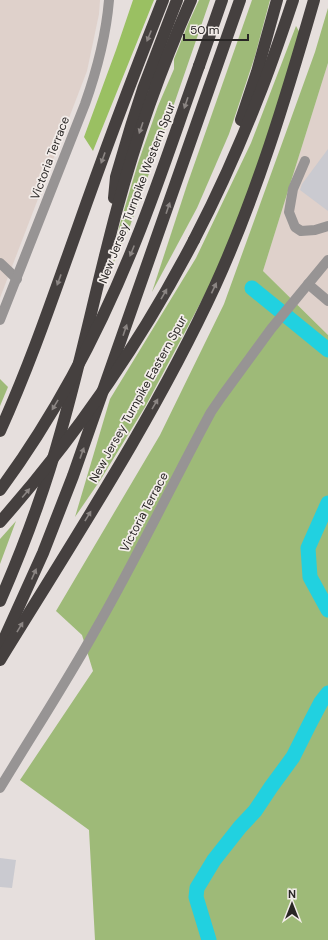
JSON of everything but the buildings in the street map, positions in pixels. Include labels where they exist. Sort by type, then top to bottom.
[{"type":"highway","points":[[0,431],[26,371],[109,140],[163,0]]},
{"type":"highway","points":[[110,235],[116,177],[138,105],[177,0]]},
{"type":"highway","points":[[0,601],[34,517],[56,449],[73,388],[110,235],[145,116],[165,62],[191,0]]},
{"type":"highway","name":"New Jersey Turnpike Western Spur","points":[[0,490],[27,451],[65,390],[105,312],[144,221],[222,0]]},
{"type":"highway","points":[[0,648],[43,553],[73,476],[240,0]]},
{"type":"highway","points":[[228,170],[234,138],[252,88],[277,0]]},
{"type":"highway","points":[[0,522],[56,456],[106,388],[152,314],[194,240],[228,170],[261,92],[293,0]]},
{"type":"highway","name":"New Jersey Turnpike Eastern Spur","points":[[0,660],[112,477],[154,405],[180,358],[207,303],[241,224],[267,156],[314,0]]},
{"type":"street","name":"Victoria Terrace","points":[[0,320],[85,104],[104,39],[108,18],[109,0]]},
{"type":"street","points":[[305,161],[293,189],[289,212],[295,226],[301,231],[315,230],[328,226]]},
{"type":"street","name":"Victoria Terrace","points":[[0,788],[96,629],[212,412],[271,330],[328,260]]},
{"type":"street","points":[[0,263],[16,279]]},
{"type":"street","points":[[308,284],[328,301]]},
{"type":"shaded area","points":[[0,0],[100,0],[99,14],[87,71],[0,298]]},
{"type":"shaded area","points":[[328,63],[328,335],[263,271]]},
{"type":"green space","points":[[133,0],[154,0],[93,151],[84,137]]},
{"type":"green space","points":[[199,0],[210,0],[130,226],[113,264],[119,227],[138,163],[158,106],[174,69],[174,59]]},
{"type":"green space","points":[[252,0],[270,0],[255,56],[229,134],[197,208],[152,292],[187,185]]},
{"type":"green space","points":[[328,8],[328,63],[263,271],[328,335],[328,940],[95,940],[89,830],[20,780],[93,671],[82,635],[56,611],[160,435],[224,304],[315,52]]},
{"type":"green space","points":[[296,26],[300,33],[270,147],[210,285],[145,407],[101,479],[75,517],[110,399],[196,258],[251,143]]},
{"type":"green space","points":[[0,379],[8,387],[0,406]]},
{"type":"green space","points":[[16,521],[0,564],[0,539]]},
{"type":"waterway","points":[[252,288],[328,350]]},
{"type":"waterway","points":[[328,503],[308,548],[310,577],[328,610]]},
{"type":"waterway","points":[[209,940],[196,897],[197,888],[214,860],[240,827],[255,811],[293,757],[321,702],[328,693]]}]
